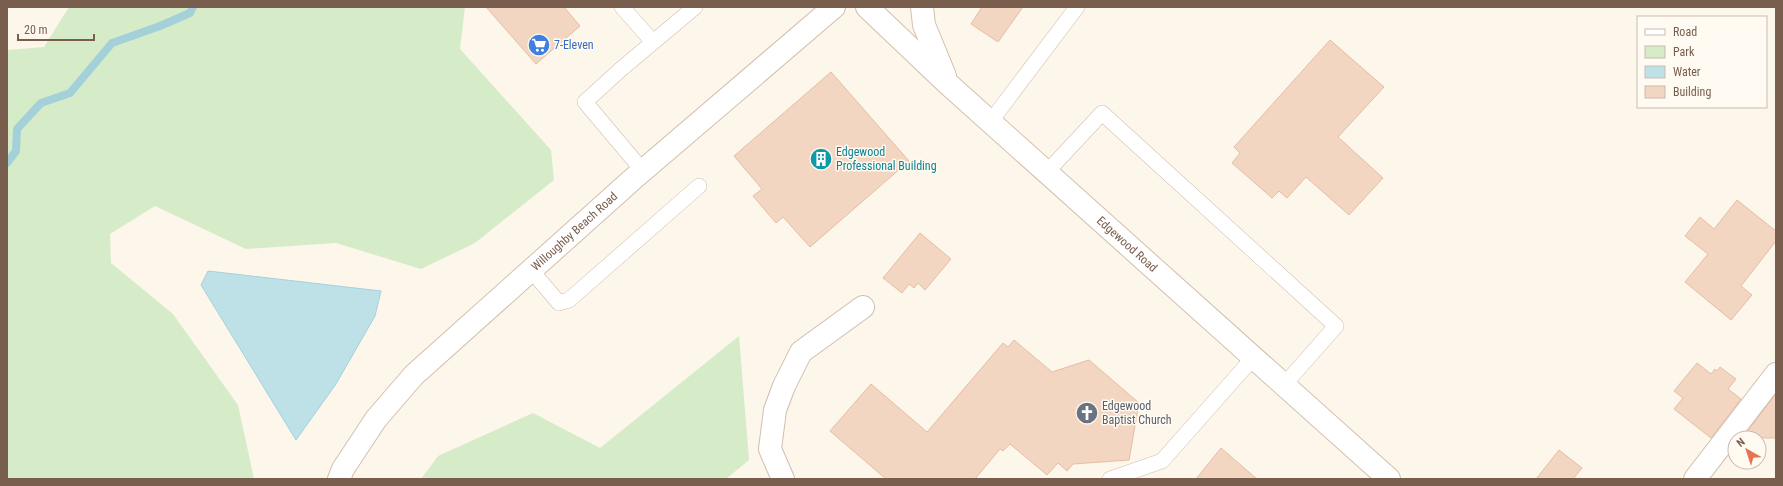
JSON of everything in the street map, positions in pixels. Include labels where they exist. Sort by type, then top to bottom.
[{"type":"street","name":"Willoughby Beach Road","points":[[339,479],[343,469],[376,419],[414,375],[643,171],[834,7]]},
{"type":"street","name":"Edgewood Road","points":[[867,7],[947,82],[1284,385],[1379,476]]},
{"type":"street","points":[[922,7],[924,25],[947,82]]},
{"type":"street","points":[[783,479],[770,449],[775,410],[784,386],[801,352],[863,307]]},
{"type":"street","points":[[1695,479],[1776,374]]},
{"type":"lane","points":[[643,171],[585,102],[695,7]]},
{"type":"lane","points":[[991,121],[1077,7]]},
{"type":"lane","points":[[628,9],[653,42]]},
{"type":"lane","points":[[1047,172],[1102,113],[1336,326],[1284,385]]},
{"type":"lane","points":[[532,270],[559,303],[569,300],[700,186]]},
{"type":"lane","points":[[1110,479],[1162,461],[1253,358]]},
{"type":"green space","points":[[69,7],[465,7],[460,49],[551,150],[554,180],[475,243],[421,269],[336,243],[246,249],[155,206],[110,234],[111,263],[173,314],[238,405],[254,479],[7,479],[7,50],[44,47]]},
{"type":"green space","points":[[739,336],[749,460],[726,479],[421,479],[438,456],[533,413],[600,448]]},
{"type":"water","points":[[208,271],[381,291],[375,316],[336,384],[296,440],[201,285]]},
{"type":"building","name":"7-Eleven","points":[[486,7],[564,7],[580,26],[536,64]]},
{"type":"building","points":[[982,7],[1023,7],[998,42],[971,24]]},
{"type":"building","points":[[1330,40],[1384,87],[1338,137],[1383,178],[1349,215],[1306,177],[1287,198],[1279,191],[1272,198],[1232,163],[1240,153],[1234,147]]},
{"type":"building","name":"Edgewood Professional Building","points":[[831,72],[909,161],[810,247],[783,217],[776,223],[753,196],[762,189],[734,156]]},
{"type":"building","points":[[1737,200],[1776,231],[1776,241],[1741,286],[1752,295],[1731,320],[1685,282],[1708,254],[1685,236],[1700,217],[1714,229]]},
{"type":"building","points":[[920,233],[951,259],[925,290],[918,283],[914,288],[909,284],[902,293],[883,278]]},
{"type":"building","name":"Edgewood Baptist Church","points":[[1014,340],[1052,372],[1089,360],[1139,403],[1129,460],[1073,464],[1067,471],[1058,463],[1047,475],[1010,444],[1003,451],[1000,449],[975,479],[886,479],[830,431],[871,384],[927,432],[1003,343],[1008,347]]},
{"type":"building","points":[[1697,363],[1711,374],[1715,369],[1717,371],[1720,367],[1736,379],[1728,389],[1741,399],[1711,438],[1674,409],[1683,398],[1674,391]]},
{"type":"building","points":[[1776,394],[1776,438],[1767,438],[1767,430],[1748,430]]},
{"type":"building","points":[[1221,448],[1257,479],[1196,479]]},
{"type":"building","points":[[1559,450],[1582,468],[1573,479],[1536,479]]},
{"type":"waterway","points":[[7,163],[16,151],[17,129],[41,103],[70,93],[112,43],[160,26],[190,13],[193,7]]},
{"type":"place","name":"7-Eleven","points":[[539,45]]},
{"type":"place","name":"Edgewood Professional Building","points":[[821,159]]},
{"type":"place","name":"Edgewood Baptist Church","points":[[1087,413]]}]
